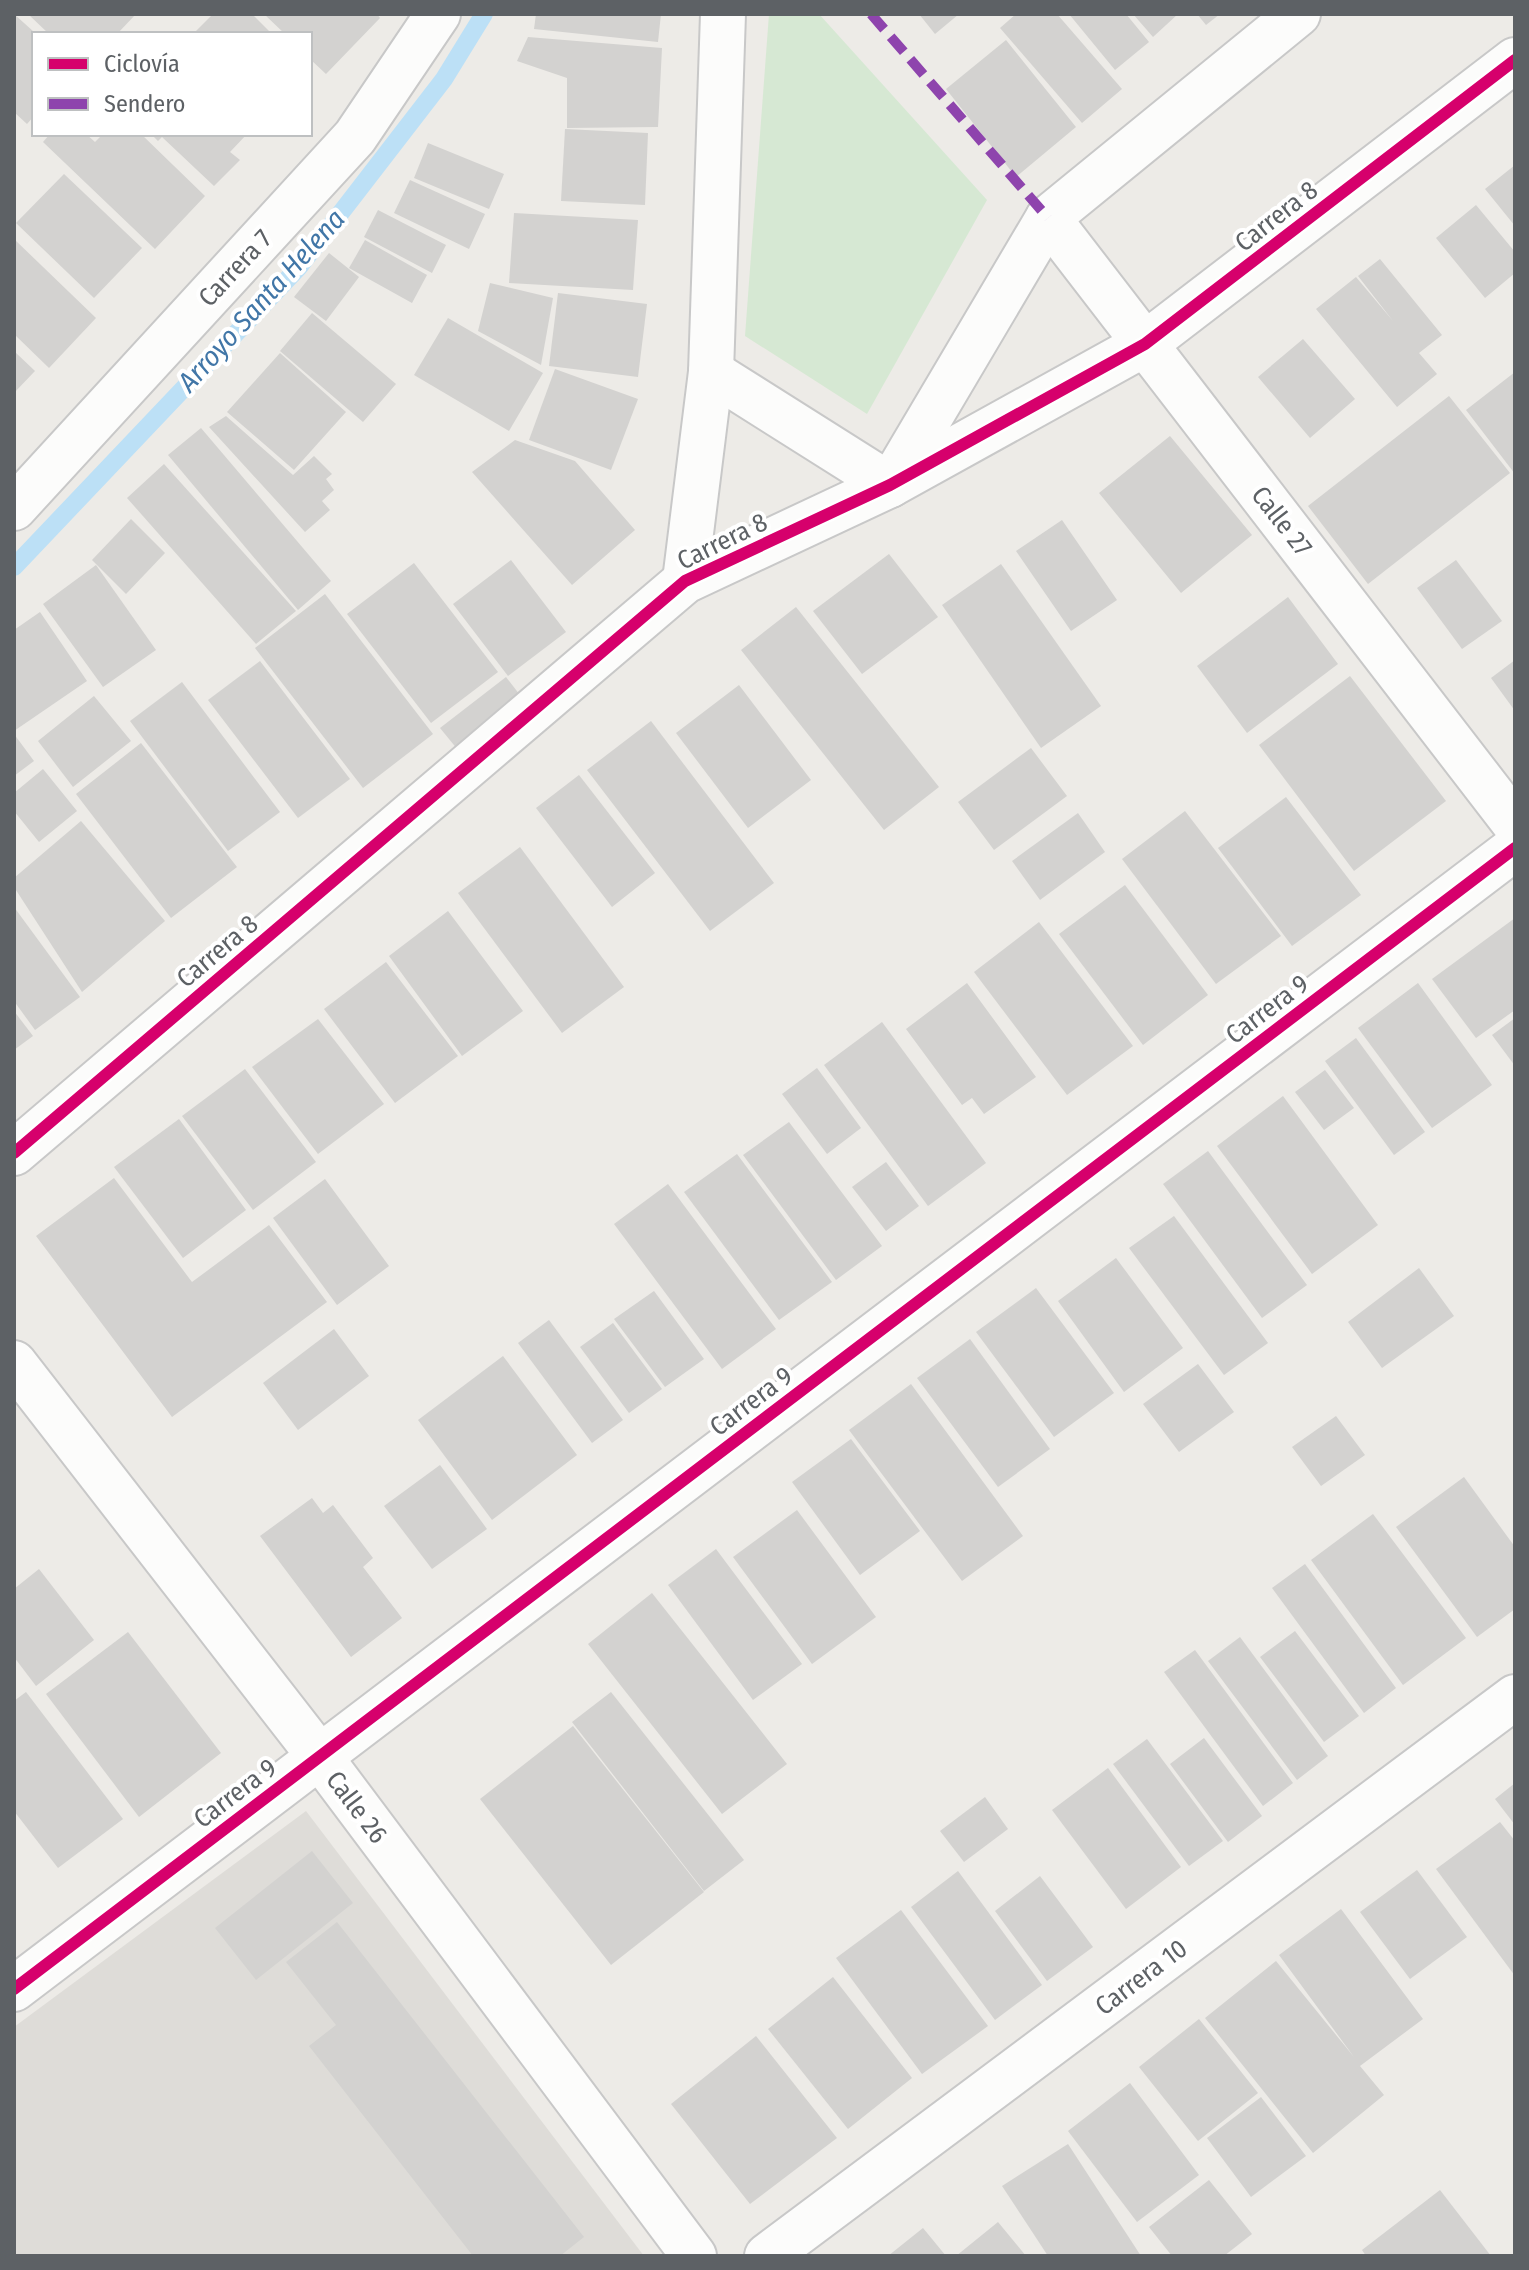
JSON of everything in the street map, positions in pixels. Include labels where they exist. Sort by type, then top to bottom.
[{"type":"street","name":"Carrera 7","points":[[14,508],[355,137],[438,14]]},
{"type":"street","points":[[685,581],[711,372],[723,14]]},
{"type":"street","points":[[711,372],[890,485],[1048,218],[1298,14]]},
{"type":"street","name":"Carrera 8","points":[[14,1153],[685,581],[890,485],[1145,344],[1515,60]]},
{"type":"street","name":"Calle 27","points":[[1048,218],[1515,824]]},
{"type":"street","name":"Carrera 9","points":[[14,1989],[1515,848]]},
{"type":"street","name":"Calle 26","points":[[14,1363],[320,1757],[694,2256]]},
{"type":"street","name":"Carrera 10","points":[[767,2256],[1515,1697]]},
{"type":"shaded area","points":[[306,1811],[644,2256],[14,2256],[14,2027]]},
{"type":"green space","points":[[769,14],[819,14],[987,200],[867,414],[745,336]]},
{"type":"building","points":[[14,14],[34,32],[32,118],[27,124],[14,112]]},
{"type":"building","points":[[28,14],[136,14],[119,32],[47,32]]},
{"type":"building","points":[[213,14],[252,14],[270,32],[195,32]]},
{"type":"building","points":[[264,14],[377,14],[380,18],[326,74],[312,61],[312,32],[283,32]]},
{"type":"building","points":[[536,14],[661,14],[658,42],[534,29]]},
{"type":"building","points":[[919,14],[959,14],[935,34]]},
{"type":"building","points":[[1016,14],[1057,14],[1122,89],[1082,123],[1000,28]]},
{"type":"building","points":[[1069,14],[1126,14],[1149,42],[1115,70]]},
{"type":"building","points":[[1133,14],[1178,14],[1153,37]]},
{"type":"building","points":[[1197,14],[1220,14],[1206,25]]},
{"type":"building","points":[[528,37],[662,48],[658,127],[567,128],[567,78],[517,61]]},
{"type":"building","points":[[1006,40],[1076,127],[1016,177],[946,89]]},
{"type":"building","points":[[565,129],[648,133],[645,205],[561,201]]},
{"type":"building","points":[[48,136],[88,136],[95,142],[101,136],[143,136],[205,196],[155,249],[43,142]]},
{"type":"building","points":[[153,136],[245,136],[230,152],[240,160],[214,186],[162,137],[158,141]]},
{"type":"building","points":[[428,143],[504,174],[489,209],[414,178]]},
{"type":"building","points":[[1515,165],[1515,226],[1485,189]]},
{"type":"building","points":[[64,174],[142,248],[94,298],[16,223]]},
{"type":"building","points":[[410,180],[485,214],[469,249],[394,213]]},
{"type":"building","points":[[1476,205],[1515,252],[1515,273],[1485,298],[1436,238]]},
{"type":"building","points":[[378,210],[446,245],[432,273],[364,237]]},
{"type":"building","points":[[514,213],[638,220],[633,290],[509,283]]},
{"type":"building","points":[[14,239],[96,318],[49,368],[14,334]]},
{"type":"building","points":[[365,240],[427,275],[412,303],[349,268]]},
{"type":"building","points":[[329,253],[359,277],[326,321],[294,297]]},
{"type":"building","points":[[1380,259],[1442,335],[1419,353],[1437,374],[1397,407],[1316,309],[1356,277],[1393,321],[1358,276]]},
{"type":"building","points":[[490,283],[553,298],[541,365],[478,331]]},
{"type":"building","points":[[558,293],[647,304],[638,377],[549,366]]},
{"type":"building","points":[[312,313],[396,384],[363,422],[280,351]]},
{"type":"building","points":[[448,318],[543,373],[509,431],[414,375]]},
{"type":"building","points":[[1303,339],[1355,399],[1310,438],[1258,377]]},
{"type":"building","points":[[14,351],[35,371],[14,393]]},
{"type":"building","points":[[280,353],[346,412],[294,470],[227,412]]},
{"type":"building","points":[[555,369],[638,399],[611,470],[529,440]]},
{"type":"building","points":[[1515,372],[1515,474],[1466,410]]},
{"type":"building","points":[[1449,396],[1510,473],[1368,584],[1308,506]]},
{"type":"building","points":[[226,416],[293,475],[314,456],[332,474],[326,479],[334,490],[322,501],[330,510],[305,532],[209,427]]},
{"type":"building","points":[[201,428],[331,581],[298,610],[168,455]]},
{"type":"building","points":[[1170,436],[1252,535],[1181,593],[1099,493]]},
{"type":"building","points":[[515,440],[575,461],[635,530],[572,585],[472,472]]},
{"type":"building","points":[[164,464],[296,611],[256,644],[127,498]]},
{"type":"building","points":[[131,519],[165,553],[126,594],[92,560]]},
{"type":"building","points":[[1062,520],[1117,600],[1071,631],[1016,551]]},
{"type":"building","points":[[889,554],[938,617],[862,674],[813,611]]},
{"type":"building","points":[[511,560],[566,632],[508,676],[453,604]]},
{"type":"building","points":[[1456,560],[1502,621],[1462,649],[1417,588]]},
{"type":"building","points":[[414,563],[498,672],[431,723],[347,614]]},
{"type":"building","points":[[1001,564],[1101,706],[1041,748],[942,605]]},
{"type":"building","points":[[96,565],[156,650],[103,687],[43,604]]},
{"type":"building","points":[[325,594],[433,734],[363,788],[255,648]]},
{"type":"building","points":[[1288,597],[1338,664],[1247,733],[1197,666]]},
{"type":"building","points":[[796,607],[939,787],[884,830],[741,650]]},
{"type":"building","points":[[40,612],[87,681],[14,731],[14,630]]},
{"type":"building","points":[[1515,660],[1515,711],[1491,678]]},
{"type":"building","points":[[260,661],[350,779],[298,818],[208,700]]},
{"type":"building","points":[[1350,676],[1446,801],[1354,871],[1259,745]]},
{"type":"building","points":[[506,677],[523,699],[458,750],[440,728]]},
{"type":"building","points":[[182,682],[280,812],[228,851],[130,721]]},
{"type":"building","points":[[739,685],[811,780],[748,828],[676,733]]},
{"type":"building","points":[[94,696],[131,741],[73,787],[38,741]]},
{"type":"building","points":[[651,721],[774,883],[710,931],[587,770]]},
{"type":"building","points":[[14,734],[34,761],[14,776]]},
{"type":"building","points":[[141,743],[237,867],[171,918],[76,794]]},
{"type":"building","points":[[1031,748],[1067,796],[994,850],[958,802]]},
{"type":"building","points":[[43,769],[77,811],[39,842],[14,811],[14,793]]},
{"type":"building","points":[[579,775],[655,873],[612,907],[536,808]]},
{"type":"building","points":[[1286,797],[1361,895],[1292,946],[1218,848]]},
{"type":"building","points":[[1185,811],[1281,936],[1216,984],[1122,859]]},
{"type":"building","points":[[1078,813],[1105,852],[1040,900],[1012,861]]},
{"type":"building","points":[[81,821],[165,921],[82,992],[14,887],[14,878]]},
{"type":"building","points":[[520,847],[624,987],[562,1033],[458,893]]},
{"type":"building","points":[[1125,885],[1208,995],[1143,1045],[1059,934]]},
{"type":"building","points":[[14,907],[80,997],[35,1030],[14,1001]]},
{"type":"building","points":[[448,911],[523,1011],[462,1056],[389,956]]},
{"type":"building","points":[[1515,918],[1515,1010],[1476,1038],[1432,979]]},
{"type":"building","points":[[1039,922],[1133,1046],[1067,1095],[974,972]]},
{"type":"building","points":[[386,962],[458,1056],[395,1103],[324,1009]]},
{"type":"building","points":[[967,983],[1036,1077],[984,1114],[972,1098],[962,1105],[906,1029]]},
{"type":"building","points":[[1418,983],[1492,1085],[1432,1128],[1358,1028]]},
{"type":"building","points":[[14,1011],[33,1036],[14,1050]]},
{"type":"building","points":[[1515,1018],[1515,1066],[1492,1035]]},
{"type":"building","points":[[318,1019],[384,1104],[318,1154],[252,1067]]},
{"type":"building","points":[[882,1022],[986,1163],[928,1206],[824,1065]]},
{"type":"building","points":[[1356,1038],[1425,1132],[1394,1155],[1325,1061]]},
{"type":"building","points":[[817,1068],[861,1128],[827,1154],[782,1094]]},
{"type":"building","points":[[245,1069],[316,1162],[253,1210],[182,1116]]},
{"type":"building","points":[[1325,1070],[1354,1108],[1324,1130],[1295,1092]]},
{"type":"building","points":[[1283,1096],[1378,1225],[1312,1274],[1217,1146]]},
{"type":"building","points":[[179,1119],[246,1210],[183,1258],[114,1167]]},
{"type":"building","points":[[789,1122],[882,1246],[836,1280],[743,1155]]},
{"type":"building","points":[[1208,1151],[1307,1285],[1262,1318],[1163,1184]]},
{"type":"building","points":[[737,1154],[832,1282],[779,1320],[684,1192]]},
{"type":"building","points":[[886,1162],[919,1206],[886,1231],[852,1187]]},
{"type":"building","points":[[114,1178],[192,1282],[269,1225],[327,1302],[172,1417],[36,1236]]},
{"type":"building","points":[[325,1179],[389,1266],[337,1305],[273,1218]]},
{"type":"building","points":[[668,1184],[776,1329],[722,1369],[614,1224]]},
{"type":"building","points":[[1174,1216],[1268,1343],[1224,1375],[1129,1248]]},
{"type":"building","points":[[1116,1258],[1183,1348],[1124,1392],[1058,1301]]},
{"type":"building","points":[[1419,1268],[1454,1316],[1382,1368],[1348,1322]]},
{"type":"building","points":[[1036,1288],[1114,1393],[1054,1437],[976,1332]]},
{"type":"building","points":[[654,1291],[704,1359],[665,1387],[614,1319]]},
{"type":"building","points":[[549,1320],[623,1420],[592,1443],[518,1343]]},
{"type":"building","points":[[613,1323],[662,1389],[629,1413],[580,1347]]},
{"type":"building","points":[[334,1329],[369,1376],[298,1430],[263,1383]]},
{"type":"building","points":[[970,1339],[1050,1449],[998,1487],[917,1378]]},
{"type":"building","points":[[503,1356],[577,1455],[492,1520],[418,1420]]},
{"type":"building","points":[[1198,1364],[1234,1412],[1179,1452],[1143,1404]]},
{"type":"building","points":[[911,1384],[1023,1536],[962,1581],[849,1430]]},
{"type":"building","points":[[1336,1416],[1365,1455],[1321,1486],[1292,1447]]},
{"type":"building","points":[[851,1439],[920,1531],[860,1575],[792,1482]]},
{"type":"building","points":[[440,1465],[487,1529],[432,1569],[384,1506]]},
{"type":"building","points":[[1464,1477],[1515,1547],[1515,1609],[1477,1637],[1396,1527]]},
{"type":"building","points":[[312,1498],[323,1513],[333,1505],[373,1558],[363,1567],[402,1618],[351,1657],[260,1536]]},
{"type":"building","points":[[797,1510],[876,1617],[812,1664],[733,1557]]},
{"type":"building","points":[[1373,1514],[1466,1638],[1403,1685],[1311,1560]]},
{"type":"building","points":[[716,1549],[802,1664],[753,1700],[668,1585]]},
{"type":"building","points":[[1305,1564],[1396,1688],[1364,1713],[1272,1588]]},
{"type":"building","points":[[39,1569],[94,1640],[36,1686],[14,1657],[14,1589]]},
{"type":"building","points":[[652,1593],[787,1764],[722,1814],[588,1644]]},
{"type":"building","points":[[1295,1631],[1359,1716],[1324,1742],[1260,1657]]},
{"type":"building","points":[[128,1632],[221,1753],[139,1817],[46,1694]]},
{"type":"building","points":[[1240,1637],[1328,1756],[1297,1780],[1208,1661]]},
{"type":"building","points":[[1195,1650],[1293,1783],[1263,1806],[1164,1672]]},
{"type":"building","points":[[26,1692],[123,1819],[58,1868],[14,1811],[14,1701]]},
{"type":"building","points":[[611,1692],[744,1860],[704,1891],[572,1722]]},
{"type":"building","points":[[573,1726],[704,1892],[611,1965],[480,1799]]},
{"type":"building","points":[[1204,1738],[1262,1816],[1228,1842],[1170,1764]]},
{"type":"building","points":[[1147,1739],[1223,1841],[1189,1866],[1113,1764]]},
{"type":"building","points":[[1108,1768],[1181,1867],[1126,1909],[1052,1810]]},
{"type":"building","points":[[1515,1783],[1515,1825],[1495,1799]]},
{"type":"building","points":[[985,1797],[1008,1829],[964,1862],[940,1831]]},
{"type":"building","points":[[1500,1822],[1515,1841],[1515,1976],[1436,1869]]},
{"type":"building","points":[[312,1851],[353,1903],[256,1980],[215,1928]]},
{"type":"building","points":[[1417,1870],[1467,1937],[1410,1979],[1360,1912]]},
{"type":"building","points":[[958,1871],[1042,1985],[995,2020],[911,1907]]},
{"type":"building","points":[[1040,1876],[1093,1947],[1047,1981],[995,1911]]},
{"type":"building","points":[[1341,1909],[1423,2019],[1360,2066],[1384,2095],[1313,2153],[1205,2018],[1276,1961],[1354,2057],[1279,1955]]},
{"type":"building","points":[[901,1910],[988,2026],[922,2074],[836,1958]]},
{"type":"building","points":[[337,1922],[584,2237],[560,2256],[473,2256],[309,2046],[336,2025],[286,1962]]},
{"type":"building","points":[[833,1977],[912,2078],[848,2129],[768,2029]]},
{"type":"building","points":[[1199,2019],[1258,2093],[1198,2141],[1139,2067]]},
{"type":"building","points":[[756,2036],[837,2138],[750,2204],[671,2104]]},
{"type":"building","points":[[1130,2083],[1199,2175],[1137,2222],[1068,2131]]},
{"type":"building","points":[[1261,2097],[1306,2156],[1251,2197],[1207,2138]]},
{"type":"building","points":[[1068,2144],[1141,2256],[1048,2256],[1002,2186]]},
{"type":"building","points":[[1209,2180],[1252,2234],[1224,2256],[1172,2256],[1149,2227]]},
{"type":"building","points":[[1440,2190],[1491,2256],[1366,2256],[1362,2250]]},
{"type":"building","points":[[998,2222],[1026,2256],[956,2256]]},
{"type":"building","points":[[923,2228],[946,2256],[888,2256]]},
{"type":"waterway","name":"Arroyo Santa Helena","points":[[14,567],[299,267],[444,79],[484,14]]},
{"type":"marked path","points":[[871,14],[1048,218]]},
{"type":"cycle path","points":[[14,1153],[685,581],[890,485],[1145,344],[1515,60]]},
{"type":"cycle path","points":[[14,1989],[1515,848]]}]
